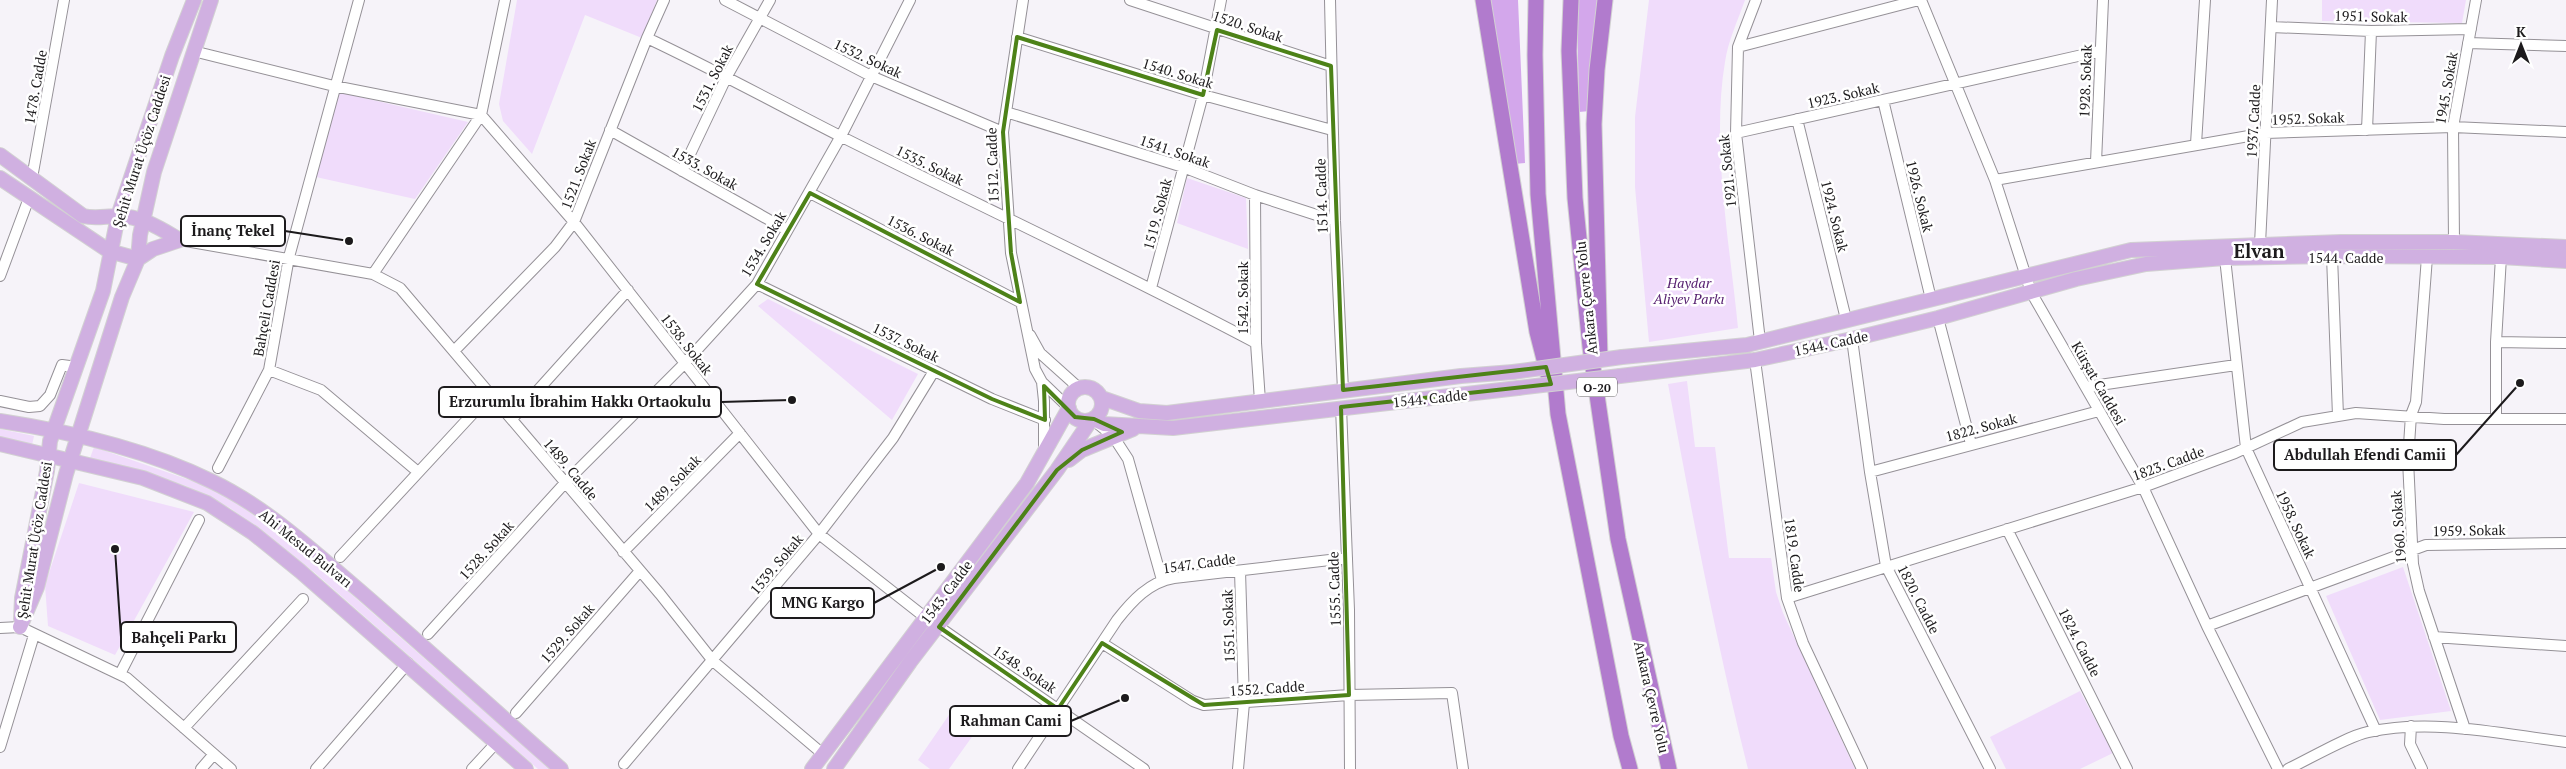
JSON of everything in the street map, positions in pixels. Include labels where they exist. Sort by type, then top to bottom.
[{"type":"highway","points":[[1483,0],[1537,332],[1558,414]]},
{"type":"highway","name":"O-20","points":[[1536,0],[1535,55],[1538,194],[1558,414],[1621,736],[1630,769]]},
{"type":"highway","name":"Ankara Çevre Yolu","points":[[1571,0],[1569,51],[1575,198],[1590,347],[1618,540],[1669,769]]},
{"type":"highway","points":[[1602,424],[1594,124],[1597,70],[1605,0]]},
{"type":"main road","name":"Şehit Murat Üçöz Caddesi","points":[[20,627],[22,598],[54,429],[106,279],[109,251],[118,216],[172,56],[194,0]]},
{"type":"main road","name":"Şehit Murat Üçöz Caddesi","points":[[20,627],[37,587],[71,462],[122,297],[138,259],[140,235],[145,220],[154,172],[211,0]]},
{"type":"main road","points":[[0,155],[83,216],[95,219],[118,216],[145,220],[180,240]]},
{"type":"main road","points":[[0,178],[109,251],[138,259],[153,249],[180,240]]},
{"type":"main road","name":"1544. Cadde","points":[[1102,398],[1139,411],[1152,413],[1512,372],[1760,341],[2131,250],[2260,244],[2454,242],[2566,247]]},
{"type":"main road","name":"1544. Cadde","points":[[1092,419],[1104,424],[1137,427],[1192,426],[1755,360],[1938,318],[2076,279],[2146,264],[2225,258],[2332,256],[2501,257],[2566,261]]},
{"type":"main road","points":[[1090,387],[1102,398],[1102,408],[1092,419],[1080,420],[1069,407],[1069,397],[1079,388],[1090,387]]},
{"type":"main road","name":"1543. Cadde","points":[[812,769],[1027,482],[1043,457],[1069,407]]},
{"type":"main road","name":"1543. Cadde","points":[[835,769],[910,662],[939,627],[1057,470],[1092,419]]},
{"type":"main road","name":"Ahi Mesud Bulvarı","points":[[0,421],[54,429],[80,436],[195,474],[224,488],[263,512],[346,580],[562,769]]},
{"type":"main road","points":[[1057,470],[1082,450],[1137,427]]},
{"type":"main road","name":"Ahi Mesud Bulvarı","points":[[0,444],[143,478],[207,503],[274,549],[408,663],[526,769]]},
{"type":"street","name":"1478. Cadde","points":[[32,178],[64,0]]},
{"type":"street","name":"Bahçeli Caddesi","points":[[218,468],[269,370],[289,257],[334,86],[359,0]]},
{"type":"street","points":[[374,274],[481,116],[506,0]]},
{"type":"street","name":"1521. Sokak","points":[[454,351],[555,247],[574,222],[646,38],[664,0]]},
{"type":"street","name":"1532. Sokak","points":[[724,0],[871,76],[1003,132]]},
{"type":"street","name":"1531. Sokak","points":[[682,171],[727,76],[770,0]]},
{"type":"street","name":"1534. Sokak","points":[[564,484],[685,363],[757,284],[841,136],[910,0]]},
{"type":"street","name":"1512. Cadde","points":[[1023,0],[1003,132],[1011,253],[1033,359],[1042,382],[1069,407]]},
{"type":"street","name":"1520. Sokak","points":[[1130,0],[1331,66]]},
{"type":"street","name":"1519. Sokak","points":[[1151,288],[1203,95],[1217,30],[1221,0]]},
{"type":"street","name":"1514. Cadde","points":[[1330,0],[1335,221],[1343,390]]},
{"type":"street","name":"1921. Sokak","points":[[1756,0],[1738,47],[1736,133],[1760,341]]},
{"type":"street","points":[[1738,47],[1920,0]]},
{"type":"street","name":"Kürşat Caddesi","points":[[1920,0],[1995,180],[2031,292],[2143,487],[2207,626],[2278,769]]},
{"type":"street","name":"1928. Sokak","points":[[2096,162],[2103,0]]},
{"type":"street","points":[[2196,144],[2205,0]]},
{"type":"street","name":"1937. Cadde","points":[[2260,244],[2272,0]]},
{"type":"street","name":"1945. Sokak","points":[[2454,242],[2453,127],[2476,0]]},
{"type":"street","name":"1951. Sokak","points":[[2271,27],[2371,31],[2471,29]]},
{"type":"street","points":[[2367,130],[2371,31]]},
{"type":"street","name":"1540. Sokak","points":[[1017,36],[1203,95],[1332,130]]},
{"type":"street","name":"1535. Sokak","points":[[646,38],[727,76],[841,136],[1151,288],[1256,343]]},
{"type":"street","points":[[2468,43],[2566,46]]},
{"type":"street","points":[[193,51],[334,86],[481,116]]},
{"type":"street","name":"1923. Sokak","points":[[1736,133],[2100,51]]},
{"type":"street","name":"1926. Sokak","points":[[1883,100],[1931,299]]},
{"type":"street","name":"1541. Sokak","points":[[1006,112],[1183,167],[1255,195],[1335,221]]},
{"type":"street","name":"1538. Sokak","points":[[481,116],[574,222],[819,534],[926,618]]},
{"type":"street","name":"1924. Sokak","points":[[1797,119],[1846,319]]},
{"type":"street","name":"1952. Sokak","points":[[1995,180],[2266,132],[2453,127],[2566,132]]},
{"type":"street","name":"1533. Sokak","points":[[610,130],[787,230]]},
{"type":"street","name":"1536. Sokak","points":[[810,193],[1020,302]]},
{"type":"street","name":"1542. Sokak","points":[[1255,195],[1256,343],[1260,401]]},
{"type":"street","points":[[0,276],[29,198]]},
{"type":"street","name":"1489. Cadde","points":[[180,240],[289,257],[374,274],[400,288],[713,660],[824,755]]},
{"type":"street","points":[[2332,256],[2338,416]]},
{"type":"street","name":"1960. Sokak","points":[[2427,257],[2416,402],[2411,416],[2408,460],[2412,550],[2419,591],[2465,729]]},
{"type":"street","points":[[2496,419],[2496,342],[2501,257]]},
{"type":"street","name":"1958. Sokak","points":[[2225,258],[2246,448],[2376,731]]},
{"type":"street","name":"1537. Sokak","points":[[757,284],[992,399],[1045,420]]},
{"type":"street","points":[[512,419],[628,290]]},
{"type":"street","points":[[1938,318],[1971,444]]},
{"type":"street","name":"1512. Cadde","points":[[1028,329],[1040,353],[1079,388]]},
{"type":"street","name":"1820. Cadde","points":[[1852,339],[1870,472],[1886,566],[1990,769]]},
{"type":"street","points":[[2496,342],[2566,343]]},
{"type":"street","name":"1819. Cadde","points":[[1755,360],[1787,598],[1803,643],[1862,769]]},
{"type":"street","points":[[0,401],[30,408],[40,406],[50,395],[62,365],[77,367]]},
{"type":"street","points":[[2086,387],[2236,365]]},
{"type":"street","points":[[269,370],[321,390],[418,472]]},
{"type":"street","name":"1539. Sokak","points":[[624,764],[819,534],[893,438],[934,371]]},
{"type":"street","points":[[1042,382],[1045,420],[1043,457]]},
{"type":"street","points":[[340,558],[490,395]]},
{"type":"street","name":"1555. Cadde","points":[[1341,408],[1347,558],[1350,769]]},
{"type":"street","name":"1822. Sokak","points":[[1870,472],[2099,411]]},
{"type":"street","name":"1823. Cadde","points":[[1787,598],[2143,487],[2246,448],[2302,422],[2356,413],[2444,419],[2566,418]]},
{"type":"street","points":[[1092,419],[1113,436],[1128,459],[1162,580]]},
{"type":"street","name":"1489. Sokak","points":[[623,552],[740,433]]},
{"type":"street","name":"1528. Sokak","points":[[428,634],[564,484]]},
{"type":"street","points":[[120,674],[199,520]]},
{"type":"street","name":"1824. Cadde","points":[[2007,529],[2128,769]]},
{"type":"street","name":"1959. Sokak","points":[[2207,626],[2426,545],[2566,543]]},
{"type":"street","name":"1547. Cadde","points":[[1018,769],[1130,603],[1162,580],[1347,558]]},
{"type":"street","name":"1551. Sokak","points":[[1238,769],[1244,703],[1240,571]]},
{"type":"street","name":"1529. Sokak","points":[[516,713],[639,572]]},
{"type":"street","points":[[184,728],[303,599]]},
{"type":"street","points":[[0,628],[20,627],[127,678],[231,769]]},
{"type":"street","name":"1548. Sokak","points":[[939,627],[1144,769]]},
{"type":"street","points":[[0,747],[34,635]]},
{"type":"street","points":[[2434,636],[2566,646]]},
{"type":"street","name":"1552. Cadde","points":[[1102,643],[1193,701],[1210,705],[1349,695],[1452,693],[1463,769]]},
{"type":"street","points":[[316,769],[408,663]]},
{"type":"street","points":[[2411,726],[2410,744],[2422,769]]},
{"type":"street","points":[[2288,769],[2366,732],[2411,726],[2465,729],[2566,742]]},
{"type":"street","points":[[472,769],[496,743]]},
{"type":"street","points":[[201,769],[214,754]]},
{"type":"highlighted area","points":[[1217,30],[1331,66],[1343,390],[1546,367],[1551,384],[1341,407],[1349,695],[1204,705],[1102,643],[1058,709],[939,627],[1057,470],[1082,450],[1122,432],[1094,419],[1075,417],[1044,386],[1045,420],[992,399],[757,284],[810,193],[1020,302],[1011,253],[1003,132],[1017,37],[1203,95]]},
{"type":"green space","points":[[517,0],[657,0],[642,38],[585,15],[532,154],[503,121],[499,104]]},
{"type":"green space","name":"Haydar Aliyev Parkı","points":[[1649,0],[1745,0],[1726,54],[1721,94],[1720,127],[1723,195],[1738,328],[1649,342],[1635,187],[1635,117]]},
{"type":"green space","points":[[2322,0],[2466,0],[2462,23],[2322,21]]},
{"type":"green space","points":[[338,92],[468,122],[415,199],[316,177]]},
{"type":"green space","points":[[1187,178],[1246,198],[1248,249],[1177,223]]},
{"type":"green space","points":[[768,299],[918,374],[892,420],[758,306]]},
{"type":"green space","points":[[1687,381],[1695,447],[1715,447],[1729,558],[1771,558],[1776,592],[1783,613],[1855,769],[1748,769],[1695,529],[1668,384]]},
{"type":"green space","points":[[0,429],[34,436],[32,445],[0,438]]},
{"type":"green space","points":[[94,447],[210,487],[243,507],[317,564],[550,769],[538,769],[314,572],[230,508],[186,486],[90,458]]},
{"type":"green space","points":[[79,483],[194,512],[115,655],[48,626],[45,585]]},
{"type":"green space","points":[[2403,567],[2451,711],[2380,720],[2326,596]]},
{"type":"green space","points":[[2080,691],[2113,753],[2080,769],[2006,769],[1990,737]]},
{"type":"green space","points":[[953,709],[979,727],[949,769],[930,769],[918,760]]},
{"type":"shaded area","points":[[1488,0],[1518,0],[1525,163],[1514,164]]},
{"type":"shaded area","points":[[1577,0],[1600,0],[1590,111],[1579,112]]},
{"type":"place","name":"İnanç Tekel","points":[[349,241]]},
{"type":"place","name":"Abdullah Efendi Camii","points":[[2520,383]]},
{"type":"place","name":"Erzurumlu İbrahim Hakkı Ortaokulu","points":[[792,400]]},
{"type":"place","name":"Bahçeli Parkı","points":[[115,549]]},
{"type":"place","name":"MNG Kargo","points":[[941,567]]},
{"type":"place","name":"Rahman Cami","points":[[1125,698]]},
{"type":"district","name":"Elvan","points":[[2259,250]]}]
